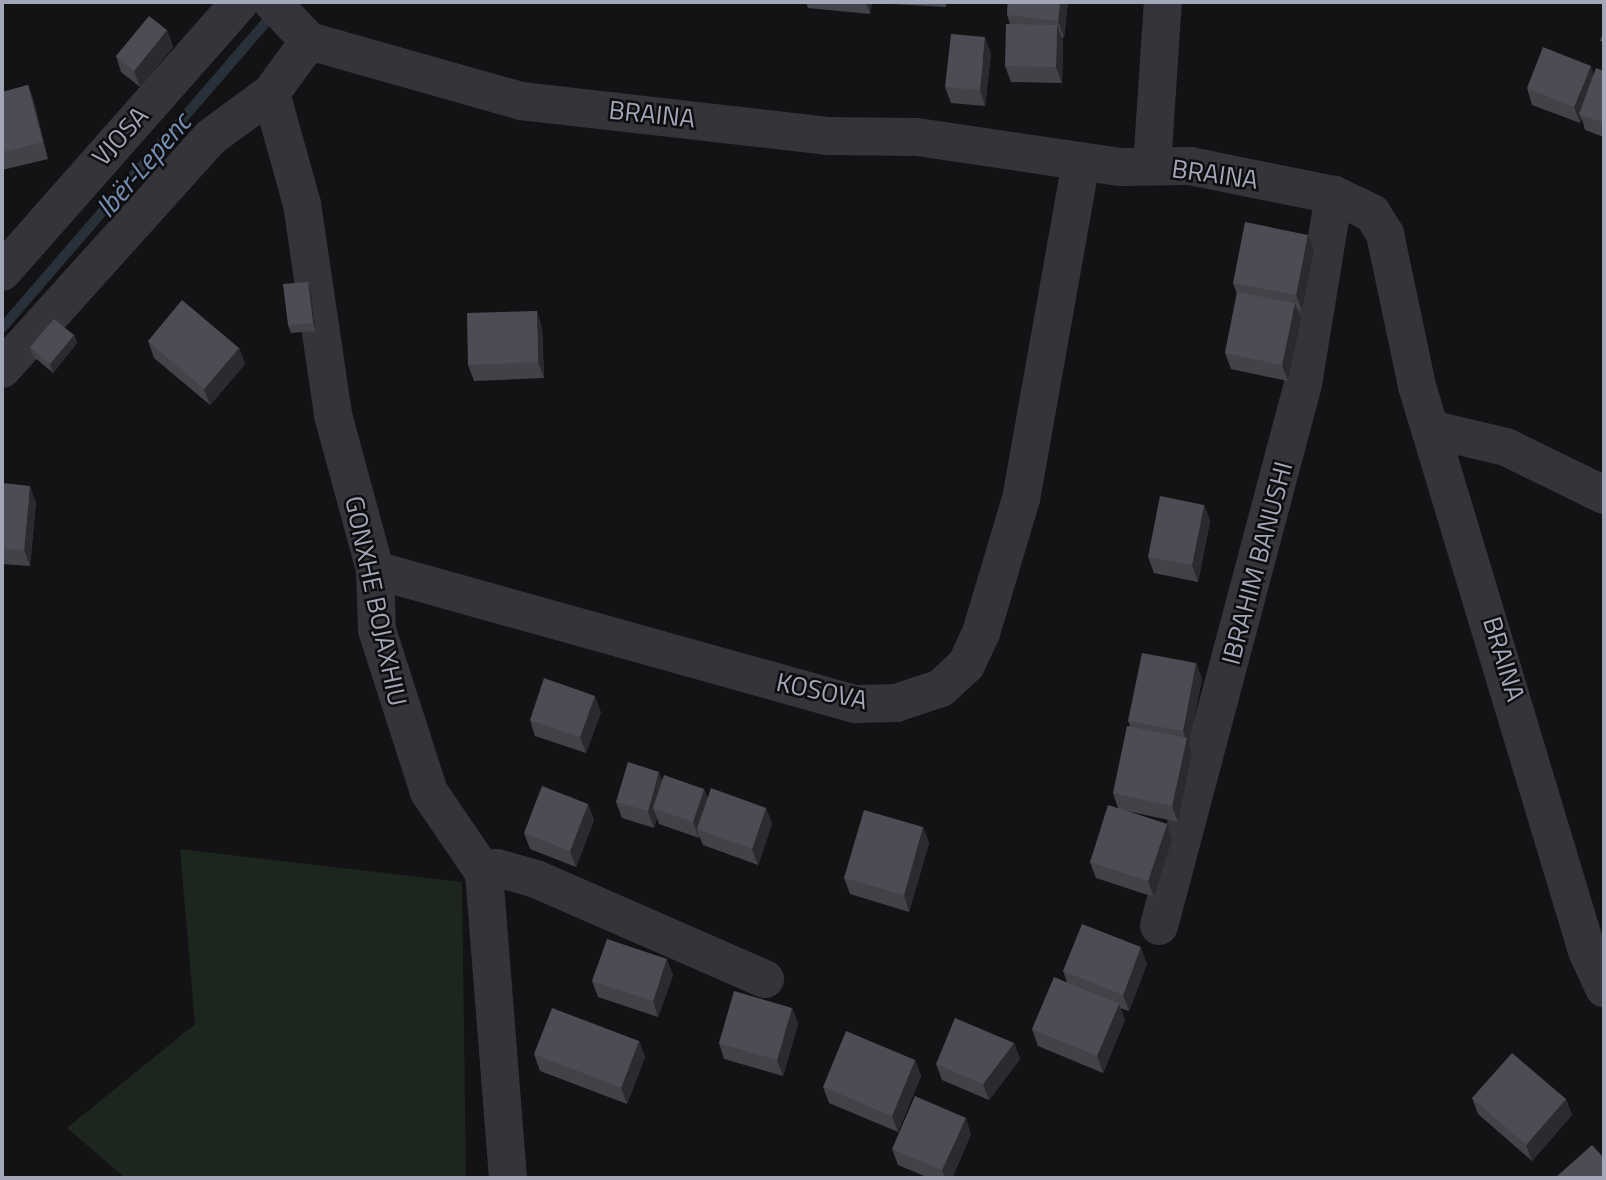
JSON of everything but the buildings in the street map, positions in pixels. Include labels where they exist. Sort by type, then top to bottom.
[{"type":"street","name":"VJOSA","points":[[2,272],[240,2]]},
{"type":"street","points":[[1152,166],[1163,2]]},
{"type":"street","points":[[2,369],[211,136],[271,93],[293,22]]},
{"type":"street","name":"BRAINA","points":[[293,22],[522,101],[827,136],[917,137],[1081,162],[1190,166],[1334,195],[1372,213],[1385,234],[1430,429],[1587,951],[1604,988]]},
{"type":"street","name":"GONXHE BOJAXHIU","points":[[271,93],[302,204],[333,415],[375,570],[377,630],[402,724],[429,792],[484,873],[508,1178]]},
{"type":"street","name":"KOSOVA","points":[[375,570],[856,704],[896,703],[941,688],[966,665],[981,633],[1021,499],[1081,162]]},
{"type":"street","name":"IBRAHIM BANUSHI","points":[[1159,926],[1303,384],[1334,195]]},
{"type":"street","points":[[1430,429],[1506,447],[1604,495]]},
{"type":"street","points":[[484,873],[496,868],[536,879],[765,979]]},
{"type":"shaded area","points":[[180,849],[462,882],[466,1178],[125,1178],[67,1128],[195,1024]]},
{"type":"waterway","name":"Ibër-Lepenc","points":[[2,328],[272,15]]}]
